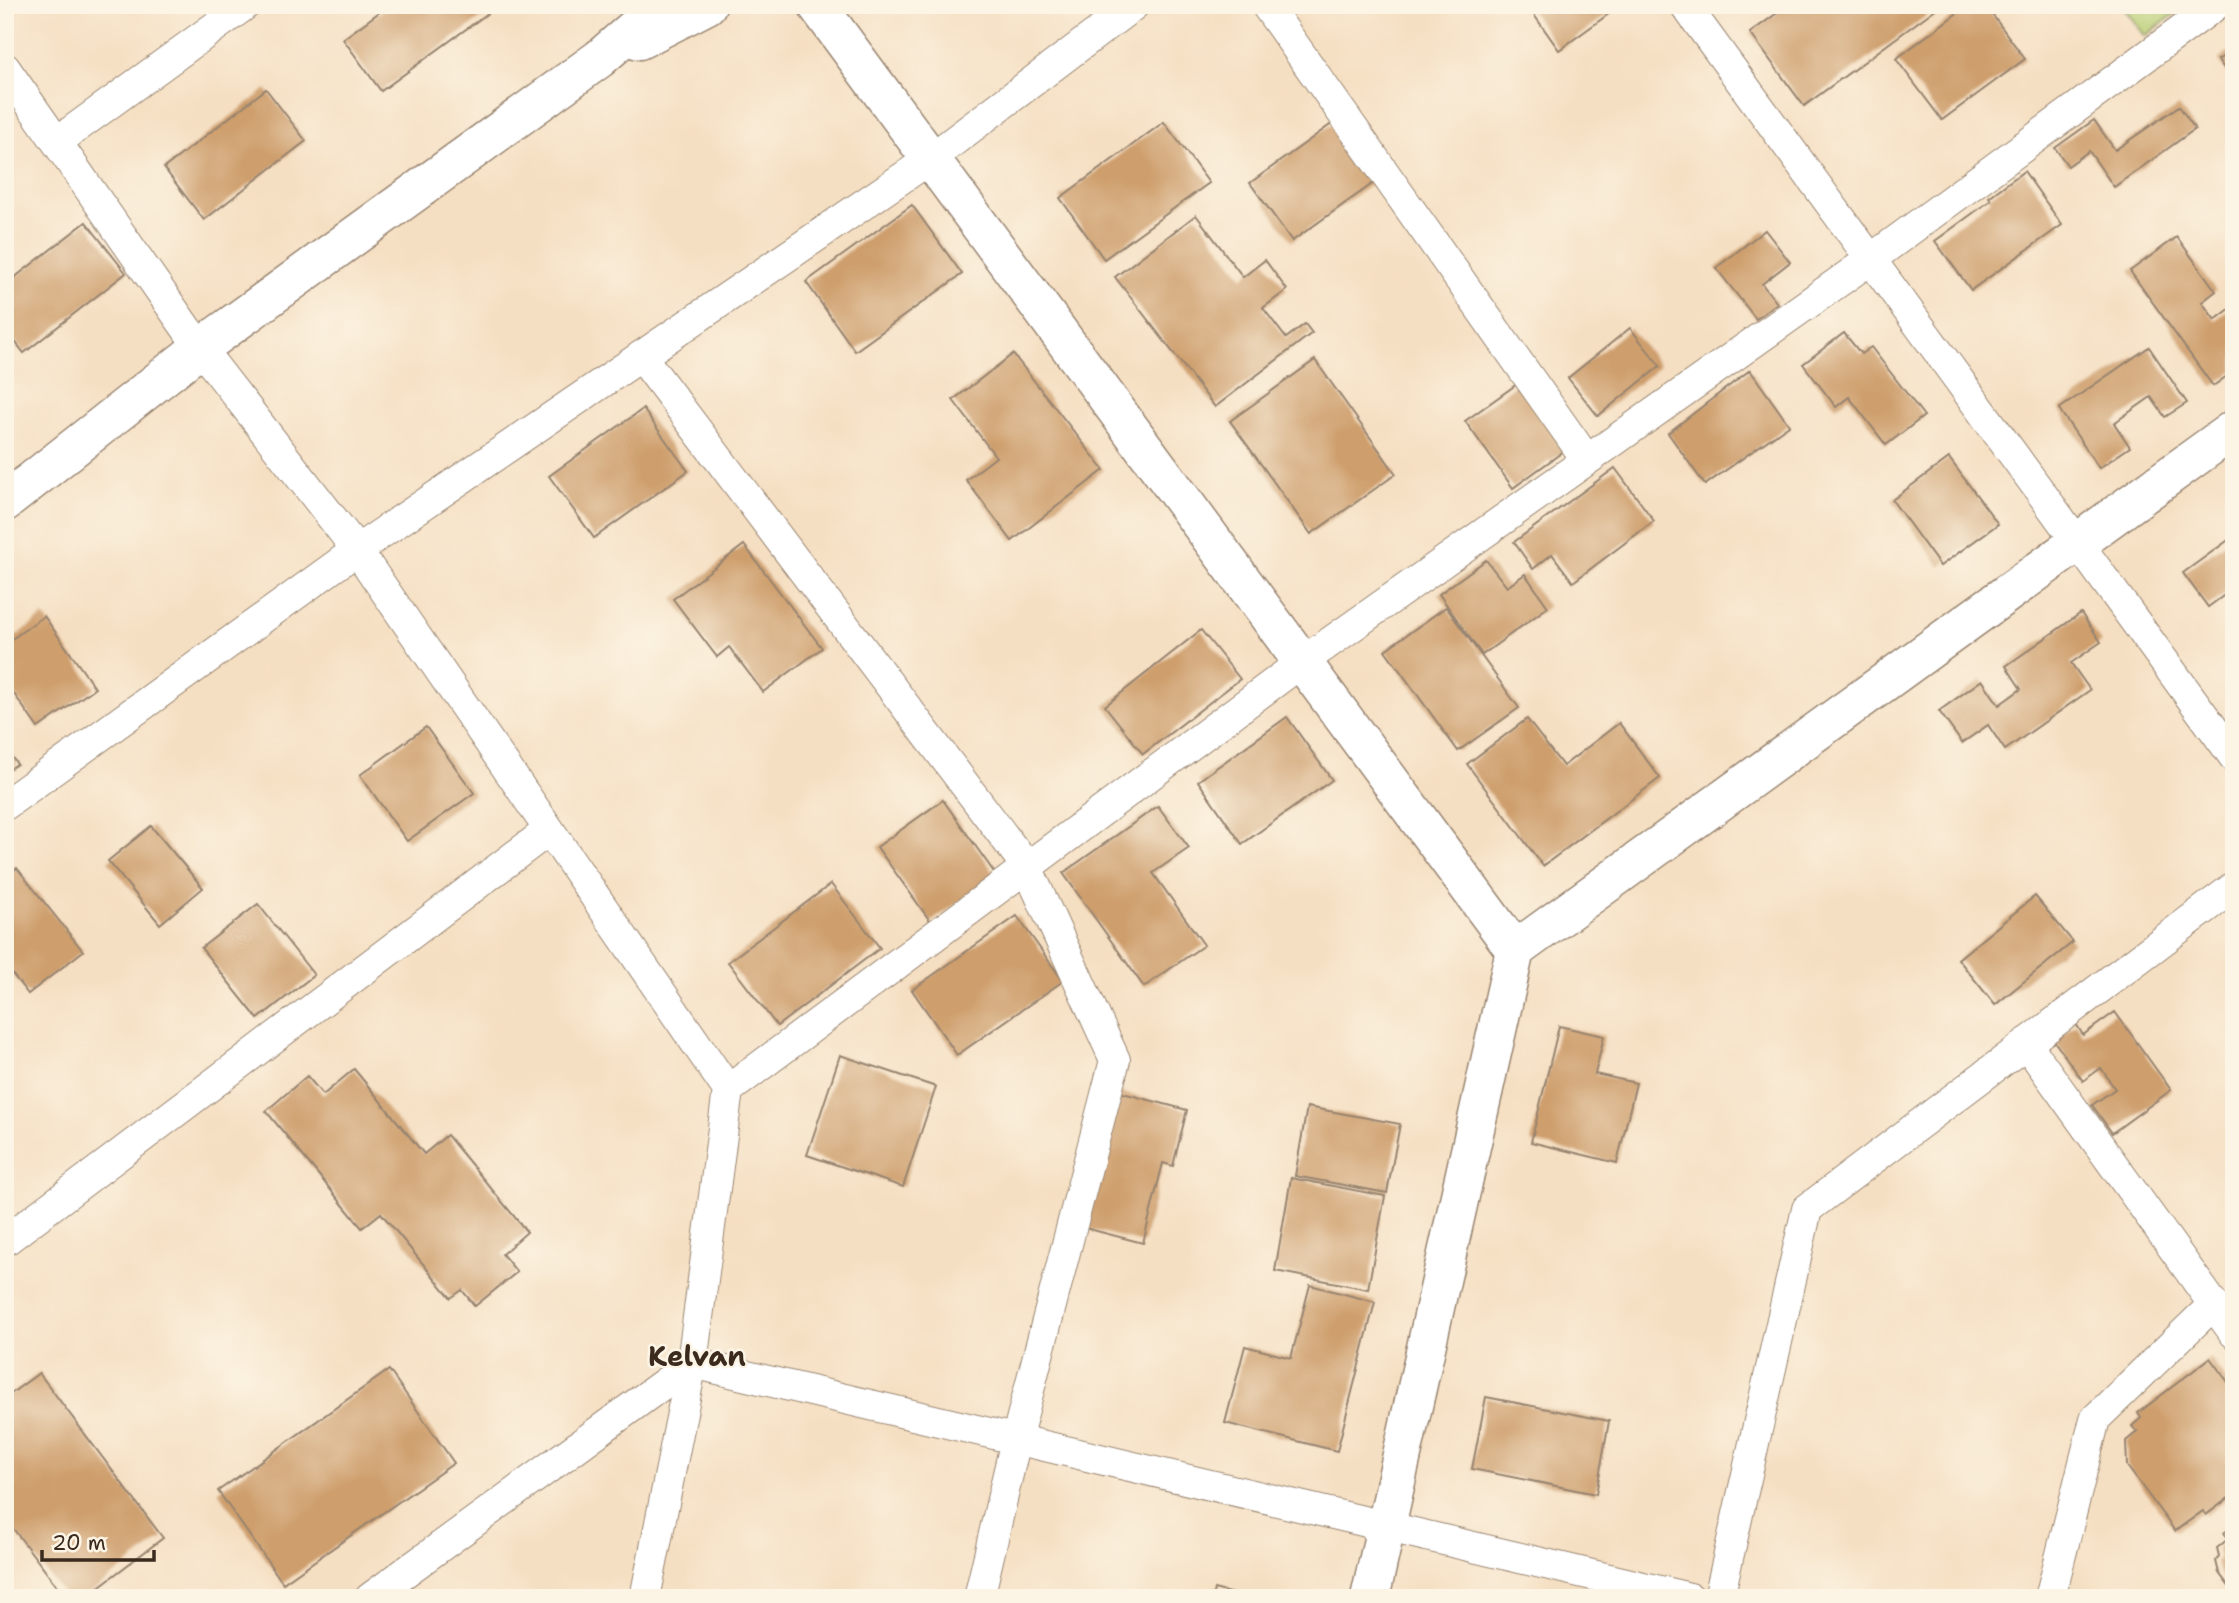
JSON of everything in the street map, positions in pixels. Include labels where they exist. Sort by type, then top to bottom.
[{"type":"street","points":[[58,141],[245,5]]},
{"type":"street","points":[[5,502],[200,348],[599,59],[661,5]]},
{"type":"street","points":[[599,59],[708,5]]},
{"type":"street","points":[[817,5],[1515,950]]},
{"type":"street","points":[[5,805],[357,550],[930,159],[1134,5]]},
{"type":"street","points":[[1266,5],[1587,460]]},
{"type":"street","points":[[727,1090],[1302,662],[1871,258],[2216,5]]},
{"type":"street","points":[[1696,9],[1871,258],[2234,757]]},
{"type":"street","points":[[5,68],[200,348],[357,550],[727,1090],[692,1363],[645,1598]]},
{"type":"street","points":[[641,356],[1027,867],[1115,1060],[1016,1440],[979,1598]]},
{"type":"street","points":[[1370,1598],[1515,950],[2234,429]]},
{"type":"street","points":[[5,1241],[549,830]]},
{"type":"street","points":[[1719,1598],[1807,1209],[2234,887]]},
{"type":"street","points":[[2026,1044],[2234,1333]]},
{"type":"street","points":[[2050,1598],[2095,1419],[2214,1304]]},
{"type":"street","points":[[370,1598],[692,1363],[1385,1529],[1690,1598]]},
{"type":"green space","points":[[2122,5],[2187,5],[2145,36]]},
{"type":"building","points":[[389,5],[482,5],[488,13],[381,91],[343,39]]},
{"type":"building","points":[[1527,5],[1621,5],[1559,50]]},
{"type":"building","points":[[1788,5],[1941,5],[1804,106],[1750,33]]},
{"type":"building","points":[[1968,5],[1985,5],[2025,59],[1942,120],[1896,59]]},
{"type":"building","points":[[2234,49],[2234,82],[2218,60]]},
{"type":"building","points":[[266,89],[306,141],[204,220],[164,168]]},
{"type":"building","points":[[2179,106],[2195,129],[2114,187],[2089,151],[2068,166],[2055,148],[2094,120],[2115,150]]},
{"type":"building","points":[[1164,122],[1209,183],[1104,259],[1060,198]]},
{"type":"building","points":[[1333,123],[1375,182],[1292,241],[1250,183]]},
{"type":"building","points":[[2024,171],[2062,225],[1971,290],[1935,241],[1991,200],[1989,197]]},
{"type":"building","points":[[912,205],[962,274],[855,351],[806,282]]},
{"type":"building","points":[[1196,215],[1243,277],[1265,260],[1287,290],[1263,308],[1286,338],[1305,324],[1312,333],[1215,407],[1115,277]]},
{"type":"building","points":[[86,222],[126,273],[24,353],[5,329],[5,285]]},
{"type":"building","points":[[1765,230],[1790,262],[1762,284],[1777,303],[1756,319],[1716,268]]},
{"type":"building","points":[[2177,237],[2216,291],[2202,302],[2215,320],[2231,308],[2234,312],[2234,371],[2213,386],[2130,271]]},
{"type":"building","points":[[1630,328],[1660,366],[1598,416],[1568,378]]},
{"type":"building","points":[[1844,333],[1861,354],[1871,347],[1924,416],[1886,445],[1849,397],[1836,407],[1803,364]]},
{"type":"building","points":[[2149,347],[2187,403],[2165,417],[2151,397],[2114,423],[2130,447],[2099,468],[2059,409]]},
{"type":"building","points":[[1013,354],[1104,470],[1012,541],[966,480],[996,457],[953,400]]},
{"type":"building","points":[[1315,360],[1396,474],[1311,534],[1230,421]]},
{"type":"building","points":[[1750,370],[1789,425],[1705,485],[1668,433]]},
{"type":"building","points":[[1520,382],[1568,448],[1513,488],[1465,421]]},
{"type":"building","points":[[643,409],[688,471],[594,538],[549,476]]},
{"type":"building","points":[[1949,458],[1998,524],[1940,566],[1892,500]]},
{"type":"building","points":[[1615,468],[1654,521],[1573,582],[1552,554],[1533,569],[1514,542]]},
{"type":"building","points":[[2234,536],[2234,588],[2208,607],[2183,573]]},
{"type":"building","points":[[744,545],[822,648],[763,692],[729,647],[717,657],[673,599]]},
{"type":"building","points":[[1486,560],[1507,587],[1525,574],[1548,607],[1482,655],[1439,594]]},
{"type":"building","points":[[1446,607],[1519,708],[1458,751],[1385,650]]},
{"type":"building","points":[[2081,613],[2101,642],[2071,663],[2090,690],[2005,750],[1988,725],[1962,743],[1939,711],[1982,680],[1999,705],[2021,689],[2006,666]]},
{"type":"building","points":[[44,616],[95,688],[38,728],[5,681],[5,644]]},
{"type":"building","points":[[1201,630],[1240,679],[1143,754],[1105,706]]},
{"type":"building","points":[[1287,717],[1332,780],[1242,844],[1198,781]]},
{"type":"building","points":[[1527,719],[1563,766],[1619,723],[1660,778],[1543,866],[1467,764]]},
{"type":"building","points":[[426,727],[474,793],[407,841],[360,775]]},
{"type":"building","points":[[5,748],[17,764],[5,772]]},
{"type":"building","points":[[943,800],[996,875],[931,922],[877,847]]},
{"type":"building","points":[[1158,806],[1189,848],[1153,873],[1204,945],[1144,987],[1063,873]]},
{"type":"building","points":[[151,826],[203,888],[160,924],[108,861]]},
{"type":"building","points":[[17,868],[83,951],[28,994],[5,965],[5,877]]},
{"type":"building","points":[[831,884],[880,948],[777,1026],[728,962]]},
{"type":"building","points":[[2035,896],[2073,942],[1995,1005],[1958,959]]},
{"type":"building","points":[[258,904],[314,975],[258,1019],[201,948]]},
{"type":"building","points":[[1017,916],[1063,981],[957,1055],[912,990]]},
{"type":"building","points":[[2115,1012],[2171,1090],[2112,1133],[2092,1105],[2115,1089],[2101,1068],[2083,1081],[2054,1041],[2076,1024],[2083,1035]]},
{"type":"building","points":[[1559,1026],[1604,1036],[1595,1074],[1636,1083],[1617,1163],[1531,1142]]},
{"type":"building","points":[[840,1055],[936,1087],[903,1187],[807,1155]]},
{"type":"building","points":[[354,1069],[424,1154],[447,1135],[527,1232],[502,1254],[517,1272],[475,1306],[462,1290],[451,1298],[381,1213],[362,1228],[266,1111],[307,1076],[323,1095]]},
{"type":"building","points":[[1119,1092],[1187,1110],[1173,1166],[1163,1163],[1143,1243],[1085,1228]]},
{"type":"building","points":[[1307,1107],[1400,1124],[1387,1193],[1295,1176]]},
{"type":"building","points":[[1291,1178],[1385,1196],[1368,1289],[1275,1271]]},
{"type":"building","points":[[1310,1285],[1375,1302],[1337,1451],[1225,1423],[1245,1346],[1291,1358]]},
{"type":"building","points":[[2210,1358],[2234,1390],[2234,1494],[2206,1515],[2203,1511],[2175,1531],[2127,1466],[2126,1441],[2137,1432],[2132,1426],[2141,1418],[2138,1413]]},
{"type":"building","points":[[389,1370],[454,1463],[283,1583],[218,1491]]},
{"type":"building","points":[[39,1373],[163,1538],[84,1598],[66,1598],[5,1518],[5,1398]]},
{"type":"building","points":[[1486,1397],[1609,1421],[1596,1494],[1472,1469]]},
{"type":"building","points":[[2234,1517],[2234,1593],[2219,1573],[2216,1561],[2219,1556],[2217,1548],[2228,1539],[2224,1533],[2233,1526],[2229,1520]]},
{"type":"building","points":[[1214,1589],[1245,1597],[1245,1598],[1212,1598]]},
{"type":"district","name":"Kelvan","points":[[697,1356]]}]
